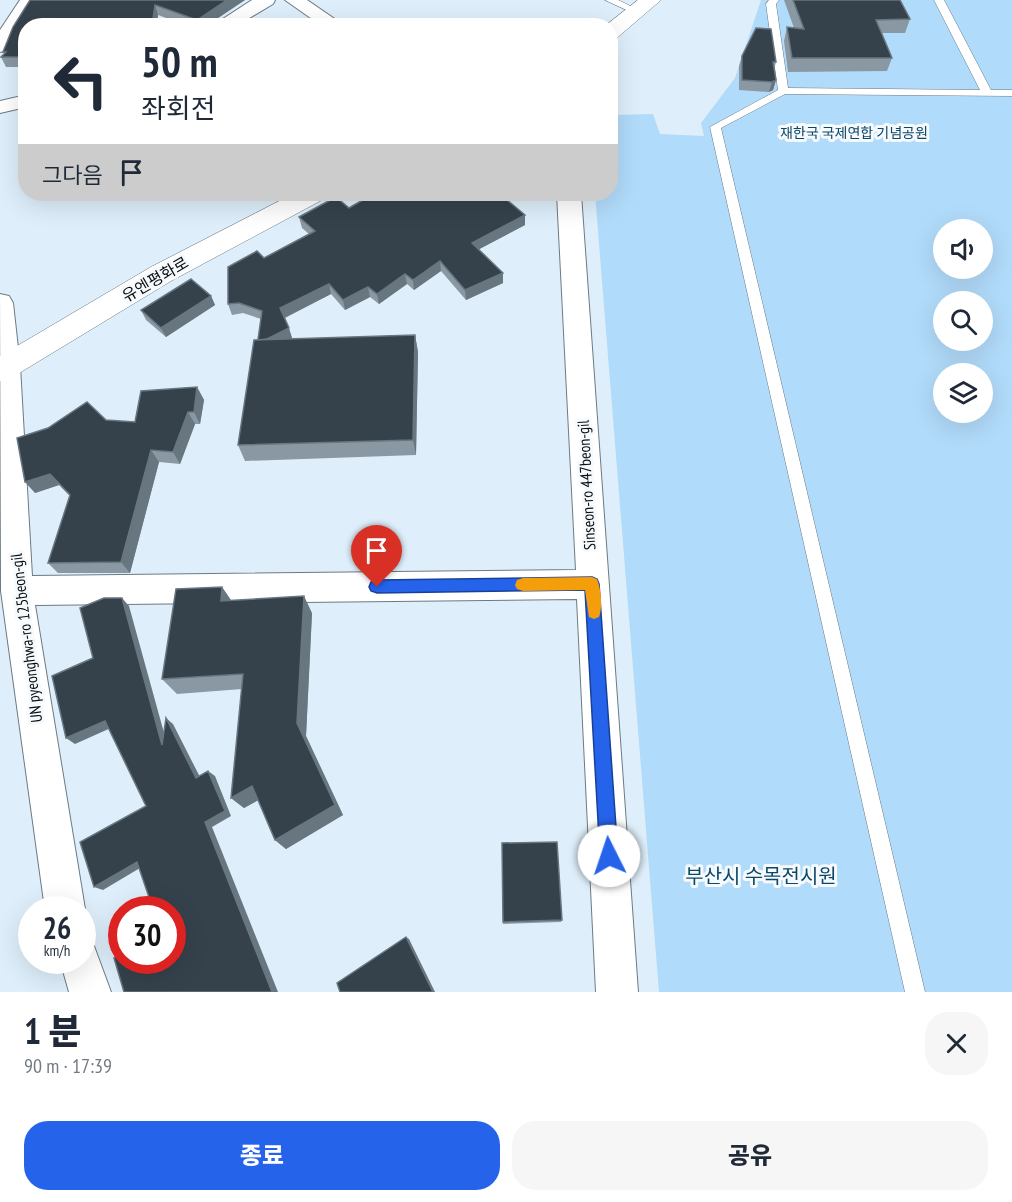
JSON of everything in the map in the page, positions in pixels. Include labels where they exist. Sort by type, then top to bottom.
[{"type":"main road","points":[[618,26],[644,5]]},
{"type":"main road","name":"유엔평화로","points":[[3,368],[161,274],[300,201]]},
{"type":"street","points":[[0,46],[29,0]]},
{"type":"street","points":[[235,18],[266,0]]},
{"type":"street","points":[[294,0],[323,18]]},
{"type":"street","points":[[0,107],[18,103]]},
{"type":"street","name":"Sinseon-ro 447beon-gil","points":[[569,201],[617,992]]},
{"type":"street","name":"UN pyeonghwa-ro 125beon-gil","points":[[0,303],[17,591],[63,896]]},
{"type":"street","points":[[17,591],[592,584]]},
{"type":"street","points":[[84,974],[90,992]]},
{"type":"lane","points":[[610,0],[644,5]]},
{"type":"lane","points":[[774,0],[771,4],[783,91]]},
{"type":"lane","points":[[939,0],[987,93]]},
{"type":"lane","points":[[915,992],[715,127],[783,91],[1012,93]]},
{"type":"green space","points":[[761,0],[1012,0],[1012,992],[659,992],[596,201],[618,201],[618,115],[653,114],[660,134],[704,136],[701,123],[735,78]]},
{"type":"building","points":[[30,0],[227,0],[200,18],[191,18],[155,5],[153,18],[19,18]]},
{"type":"building","points":[[793,0],[900,0],[910,19],[876,20],[892,58],[792,58],[787,27],[804,29]]},
{"type":"building","points":[[18,19],[18,57],[1,57],[6,52],[3,52]]},
{"type":"building","points":[[756,28],[771,29],[776,62],[773,62],[776,80],[772,82],[742,80],[742,56]]},
{"type":"building","points":[[329,201],[341,201],[349,208],[361,201],[508,201],[525,215],[472,243],[503,273],[465,290],[440,261],[413,280],[405,274],[377,294],[368,287],[343,300],[329,284],[280,308],[289,328],[267,339],[258,340],[262,311],[239,303],[228,304],[228,267],[257,251],[264,258],[315,231],[299,217]]},
{"type":"building","points":[[191,279],[211,296],[161,328],[141,310]]},
{"type":"building","points":[[415,335],[413,440],[238,445],[254,340]]},
{"type":"building","points":[[197,387],[194,412],[188,412],[173,452],[151,450],[121,562],[48,563],[70,495],[50,474],[25,482],[17,438],[48,428],[87,402],[106,420],[135,422],[141,391]]},
{"type":"building","points":[[222,587],[221,601],[304,596],[297,723],[335,805],[275,840],[252,786],[231,798],[243,674],[162,679],[176,589]]},
{"type":"building","points":[[104,598],[122,598],[162,745],[166,718],[196,778],[208,771],[225,811],[205,822],[272,992],[124,992],[119,974],[186,974],[186,896],[149,896],[137,862],[94,887],[80,842],[146,806],[105,721],[66,738],[52,676],[93,658],[80,608]]},
{"type":"building","points":[[557,842],[562,920],[503,922],[502,843]]},
{"type":"building","points":[[406,937],[433,992],[340,992],[337,983]]},
{"type":"slow traffic","points":[[523,585],[592,584],[594,612]]},
{"type":"route","points":[[377,587],[592,584],[609,856]]},
{"type":"park label","name":"재한국 국제연합 기념공원","points":[[854,133]]},
{"type":"park label","name":"부산시 수목전시원","points":[[761,876]]}]
